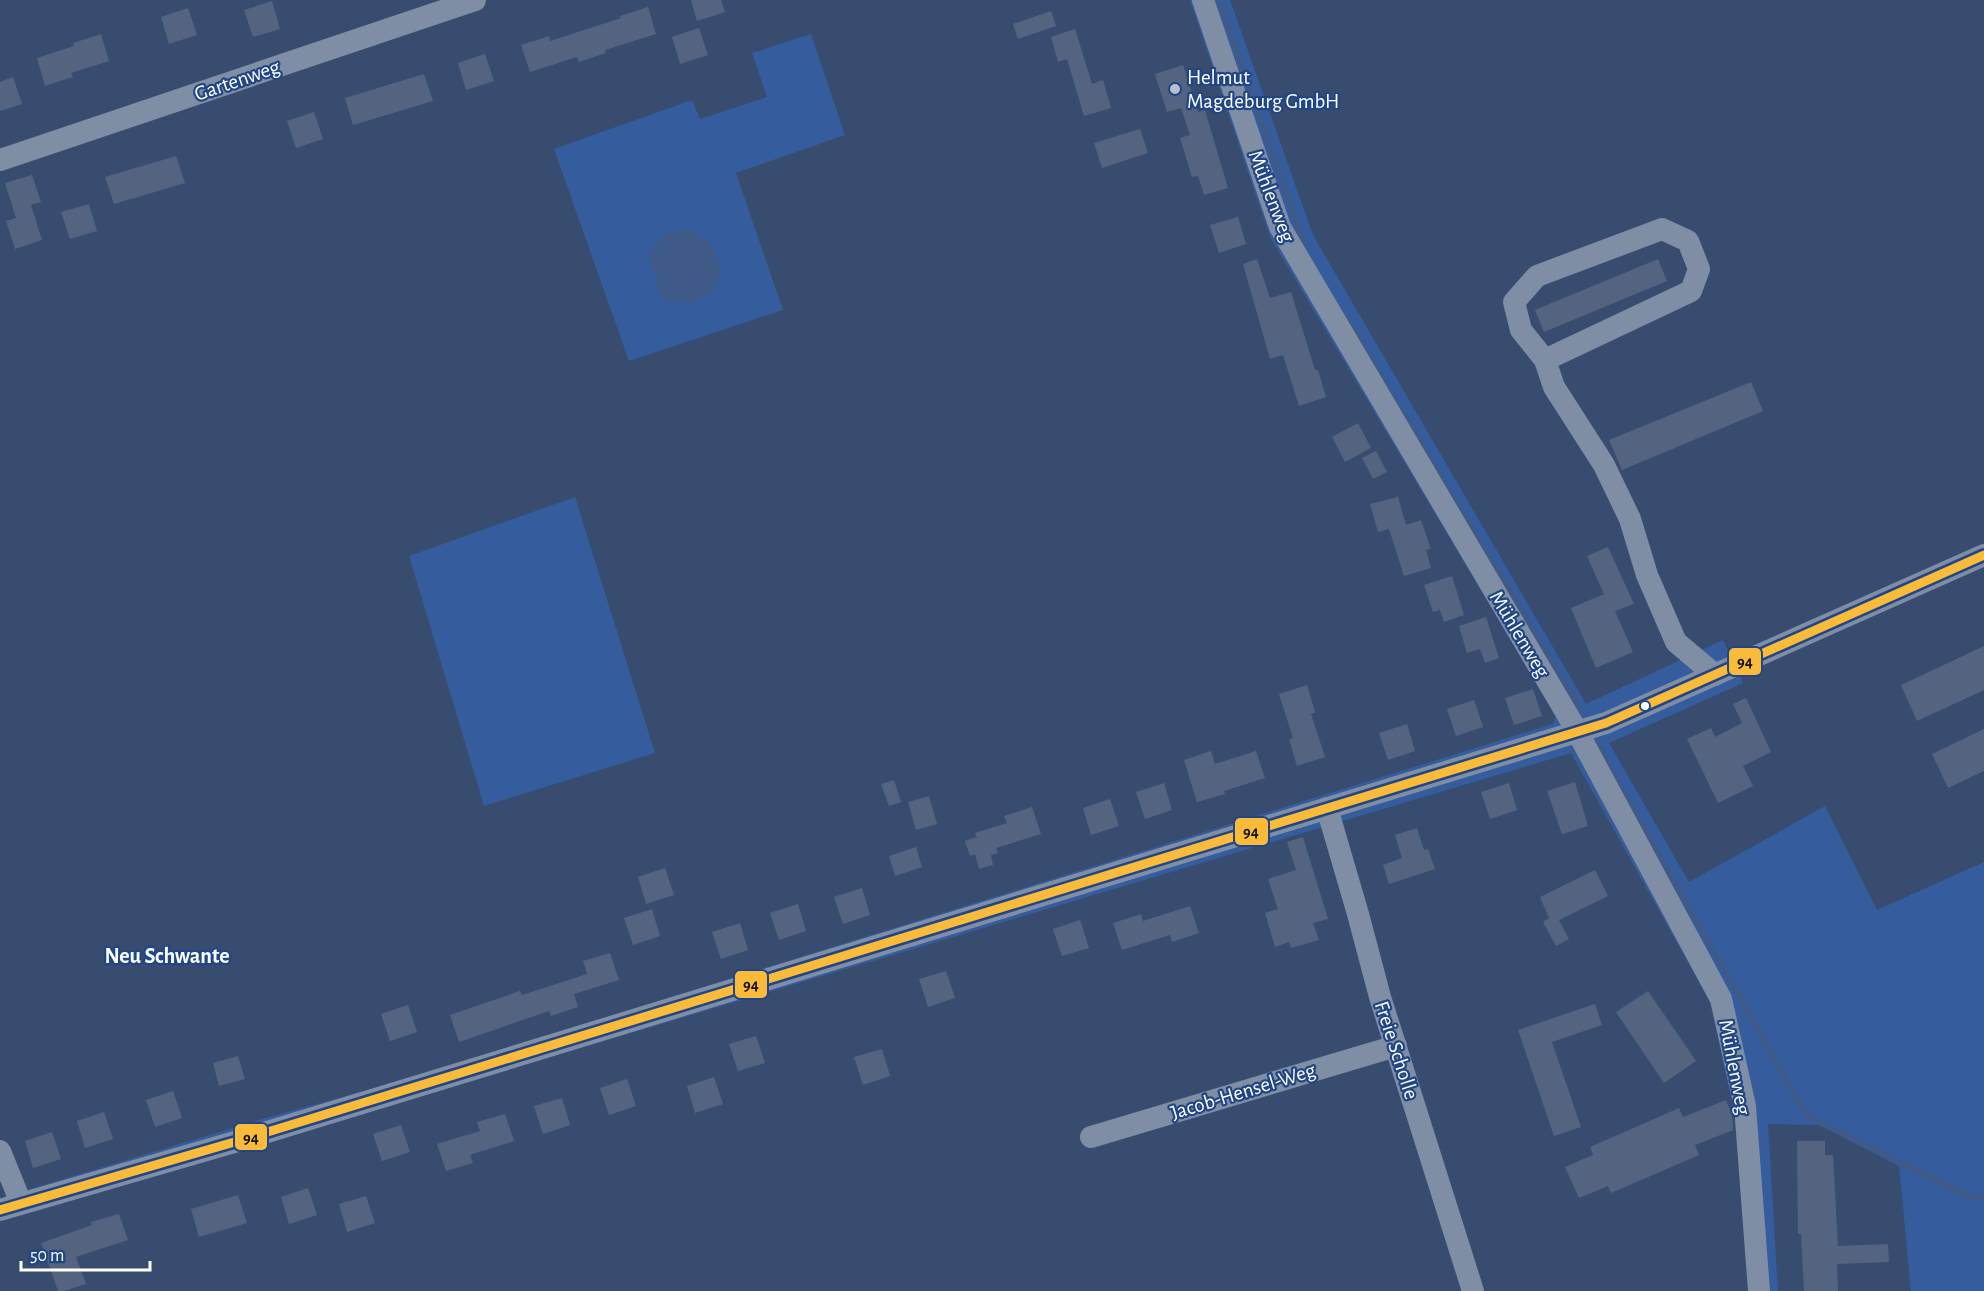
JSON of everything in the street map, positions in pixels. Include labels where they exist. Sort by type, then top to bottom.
[{"type":"street","name":"Gartenweg","points":[[0,160],[475,0]]},
{"type":"street","name":"Mühlenweg","points":[[1203,0],[1280,227],[1577,731],[1721,999],[1745,1106],[1760,1291]]},
{"type":"street","points":[[1545,360],[1691,291],[1699,269],[1688,241],[1662,229],[1537,276],[1514,302],[1521,330],[1545,360],[1554,387],[1604,465],[1630,519],[1647,575],[1676,642],[1715,675]]},
{"type":"street","points":[[0,1151],[11,1207],[261,1134],[1606,723],[1984,555]]},
{"type":"street","name":"Freie Scholle","points":[[1327,808],[1380,997],[1473,1291]]},
{"type":"street","name":"Jacob-Hensel-Weg","points":[[1091,1137],[1396,1046]]},
{"type":"shaded area","points":[[1190,0],[1230,0],[1313,235],[1586,704],[1723,640],[1743,683],[1609,743],[1689,882],[1825,806],[1877,910],[1984,862],[1984,1291],[1911,1291],[1899,1166],[1819,1125],[1768,1124],[1778,1291],[1750,1291],[1738,1129],[1710,1002],[1571,753],[0,1221],[0,1198],[276,1115],[383,1086],[1553,724],[1556,716],[1270,237]]},
{"type":"shaded area","points":[[811,34],[845,135],[736,173],[783,310],[629,361],[554,149],[692,100],[700,119],[767,97],[752,53]]},
{"type":"shaded area","points":[[688,228],[711,245],[723,272],[712,292],[689,304],[662,299],[649,256],[662,236]]},
{"type":"shaded area","points":[[575,497],[655,753],[484,806],[409,556]]},
{"type":"building","points":[[691,0],[721,0],[725,12],[697,21]]},
{"type":"building","points":[[272,1],[280,29],[253,37],[244,10]]},
{"type":"building","points":[[648,7],[656,34],[605,50],[606,53],[579,62],[577,57],[530,72],[521,45],[549,36],[550,41]]},
{"type":"building","points":[[188,8],[197,35],[169,44],[161,17]]},
{"type":"building","points":[[1051,11],[1056,26],[1018,39],[1013,24]]},
{"type":"building","points":[[699,28],[708,55],[680,64],[672,37]]},
{"type":"building","points":[[1075,29],[1092,84],[1103,80],[1111,108],[1084,116],[1067,59],[1058,62],[1051,37]]},
{"type":"building","points":[[101,34],[109,61],[71,73],[73,77],[45,86],[37,58]]},
{"type":"building","points":[[485,54],[494,81],[466,90],[458,63]]},
{"type":"building","points":[[1183,65],[1198,112],[1205,110],[1228,188],[1204,195],[1198,176],[1192,177],[1180,138],[1190,135],[1181,108],[1167,112],[1155,74]]},
{"type":"building","points":[[424,74],[433,101],[353,125],[345,98]]},
{"type":"building","points":[[13,77],[22,104],[0,111],[0,82]]},
{"type":"building","points":[[314,112],[323,139],[296,148],[287,121]]},
{"type":"building","points":[[1140,129],[1148,153],[1102,168],[1094,143]]},
{"type":"building","points":[[176,156],[185,183],[114,204],[105,177]]},
{"type":"building","points":[[32,175],[41,202],[31,205],[42,240],[15,249],[6,221],[16,218],[5,183]]},
{"type":"building","points":[[89,204],[97,231],[70,239],[61,212]]},
{"type":"building","points":[[1238,217],[1246,244],[1219,253],[1210,225]]},
{"type":"building","points":[[1257,259],[1270,298],[1291,292],[1315,370],[1318,370],[1326,397],[1299,406],[1283,355],[1270,359],[1243,264]]},
{"type":"building","points":[[1658,259],[1667,281],[1544,332],[1535,310]]},
{"type":"building","points":[[1751,382],[1763,411],[1622,470],[1609,440]]},
{"type":"building","points":[[1358,423],[1371,448],[1345,462],[1332,437]]},
{"type":"building","points":[[1376,451],[1387,472],[1373,479],[1362,458]]},
{"type":"building","points":[[1398,497],[1406,525],[1421,520],[1431,549],[1426,550],[1431,568],[1404,576],[1389,529],[1378,532],[1370,504]]},
{"type":"building","points":[[1608,547],[1634,604],[1615,611],[1633,652],[1596,668],[1571,608],[1604,594],[1587,556]]},
{"type":"building","points":[[1452,576],[1464,615],[1444,622],[1440,610],[1433,612],[1424,585]]},
{"type":"building","points":[[1486,617],[1499,658],[1485,663],[1480,649],[1467,653],[1459,626]]},
{"type":"building","points":[[1984,646],[1984,690],[1917,721],[1901,685]]},
{"type":"building","points":[[1307,685],[1315,712],[1311,714],[1325,757],[1297,766],[1289,739],[1293,738],[1279,694]]},
{"type":"building","points":[[1533,689],[1542,716],[1514,725],[1505,698]]},
{"type":"building","points":[[1746,698],[1771,752],[1743,766],[1753,786],[1718,803],[1687,739],[1711,728],[1715,737],[1742,723],[1733,704]]},
{"type":"building","points":[[1474,700],[1483,727],[1456,736],[1447,709]]},
{"type":"building","points":[[1407,724],[1415,751],[1388,760],[1379,733]]},
{"type":"building","points":[[1984,729],[1984,771],[1948,788],[1932,754]]},
{"type":"building","points":[[1211,751],[1215,764],[1256,751],[1265,778],[1197,802],[1184,760]]},
{"type":"building","points":[[894,780],[901,802],[889,806],[881,784]]},
{"type":"building","points":[[1575,782],[1588,826],[1562,834],[1547,791]]},
{"type":"building","points":[[1164,783],[1172,810],[1145,819],[1136,792]]},
{"type":"building","points":[[1509,783],[1517,810],[1490,819],[1481,792]]},
{"type":"building","points":[[929,796],[937,824],[916,830],[908,802]]},
{"type":"building","points":[[1110,799],[1119,826],[1091,835],[1083,808]]},
{"type":"building","points":[[1032,807],[1041,834],[996,848],[998,853],[991,855],[993,865],[979,869],[975,854],[970,856],[965,841],[977,837],[975,833],[1007,823],[1004,816]]},
{"type":"building","points":[[1417,828],[1424,850],[1428,849],[1435,869],[1389,884],[1383,865],[1402,858],[1395,835]]},
{"type":"building","points":[[1303,837],[1328,919],[1313,923],[1319,940],[1291,948],[1289,942],[1275,947],[1265,913],[1278,909],[1268,879],[1296,870],[1287,842]]},
{"type":"building","points":[[916,847],[922,867],[895,876],[889,856]]},
{"type":"building","points":[[665,868],[674,895],[646,904],[638,877]]},
{"type":"building","points":[[1595,870],[1608,896],[1559,920],[1569,939],[1556,946],[1543,922],[1549,918],[1540,897]]},
{"type":"building","points":[[862,888],[870,915],[843,924],[834,897]]},
{"type":"building","points":[[798,904],[806,931],[779,940],[770,913]]},
{"type":"building","points":[[1190,906],[1199,933],[1172,942],[1170,935],[1122,950],[1113,923],[1141,914],[1143,921]]},
{"type":"building","points":[[652,909],[660,936],[633,945],[624,918]]},
{"type":"building","points":[[1080,920],[1089,948],[1062,956],[1053,929]]},
{"type":"building","points":[[740,923],[748,950],[721,959],[712,932]]},
{"type":"building","points":[[610,953],[619,980],[574,994],[578,1007],[551,1016],[549,1011],[459,1042],[450,1015],[520,991],[522,995],[587,974],[583,961]]},
{"type":"building","points":[[946,971],[955,998],[928,1007],[919,979]]},
{"type":"building","points":[[1648,991],[1696,1061],[1664,1083],[1616,1012]]},
{"type":"building","points":[[1595,1004],[1602,1025],[1552,1042],[1581,1127],[1554,1136],[1518,1030]]},
{"type":"building","points":[[408,1005],[417,1032],[390,1041],[381,1014]]},
{"type":"building","points":[[756,1036],[765,1063],[738,1071],[729,1044]]},
{"type":"building","points":[[882,1049],[890,1076],[863,1085],[854,1057]]},
{"type":"building","points":[[238,1056],[245,1079],[219,1086],[213,1063]]},
{"type":"building","points":[[714,1077],[723,1104],[695,1113],[687,1086]]},
{"type":"building","points":[[627,1079],[636,1106],[609,1115],[600,1088]]},
{"type":"building","points":[[173,1091],[182,1118],[155,1127],[146,1100]]},
{"type":"building","points":[[562,1098],[570,1125],[543,1134],[534,1106]]},
{"type":"building","points":[[1726,1100],[1732,1115],[1733,1130],[1695,1145],[1699,1155],[1611,1193],[1608,1186],[1579,1198],[1565,1167],[1593,1155],[1590,1147],[1679,1108],[1683,1117]]},
{"type":"building","points":[[104,1112],[113,1139],[85,1148],[77,1121]]},
{"type":"building","points":[[505,1114],[514,1141],[470,1155],[473,1163],[446,1171],[437,1144],[480,1131],[477,1122]]},
{"type":"building","points":[[401,1125],[410,1152],[382,1161],[373,1134]]},
{"type":"building","points":[[52,1132],[61,1159],[33,1168],[25,1141]]},
{"type":"building","points":[[1797,1141],[1825,1141],[1825,1155],[1833,1155],[1838,1246],[1888,1244],[1889,1262],[1837,1264],[1838,1291],[1804,1291],[1801,1234],[1798,1234]]},
{"type":"building","points":[[308,1188],[317,1215],[289,1224],[281,1197]]},
{"type":"building","points":[[238,1195],[247,1223],[199,1237],[191,1209]]},
{"type":"building","points":[[366,1196],[375,1223],[347,1232],[339,1204]]},
{"type":"building","points":[[119,1214],[128,1240],[76,1257],[86,1284],[58,1291],[41,1243],[92,1225],[91,1222]]},
{"type":"waterway","points":[[1219,0],[1306,249]]},
{"type":"waterway","points":[[1347,319],[1580,709]]},
{"type":"waterway","points":[[1597,745],[1807,1116],[1970,1197],[1984,1198]]},
{"type":"transit line","name":"94","points":[[0,1210],[238,1141],[1606,723],[1984,555]]},
{"type":"place","name":"Helmut Magdeburg GmbH","points":[[1175,89]]},
{"type":"district","name":"Neu Schwante","points":[[167,955]]}]
